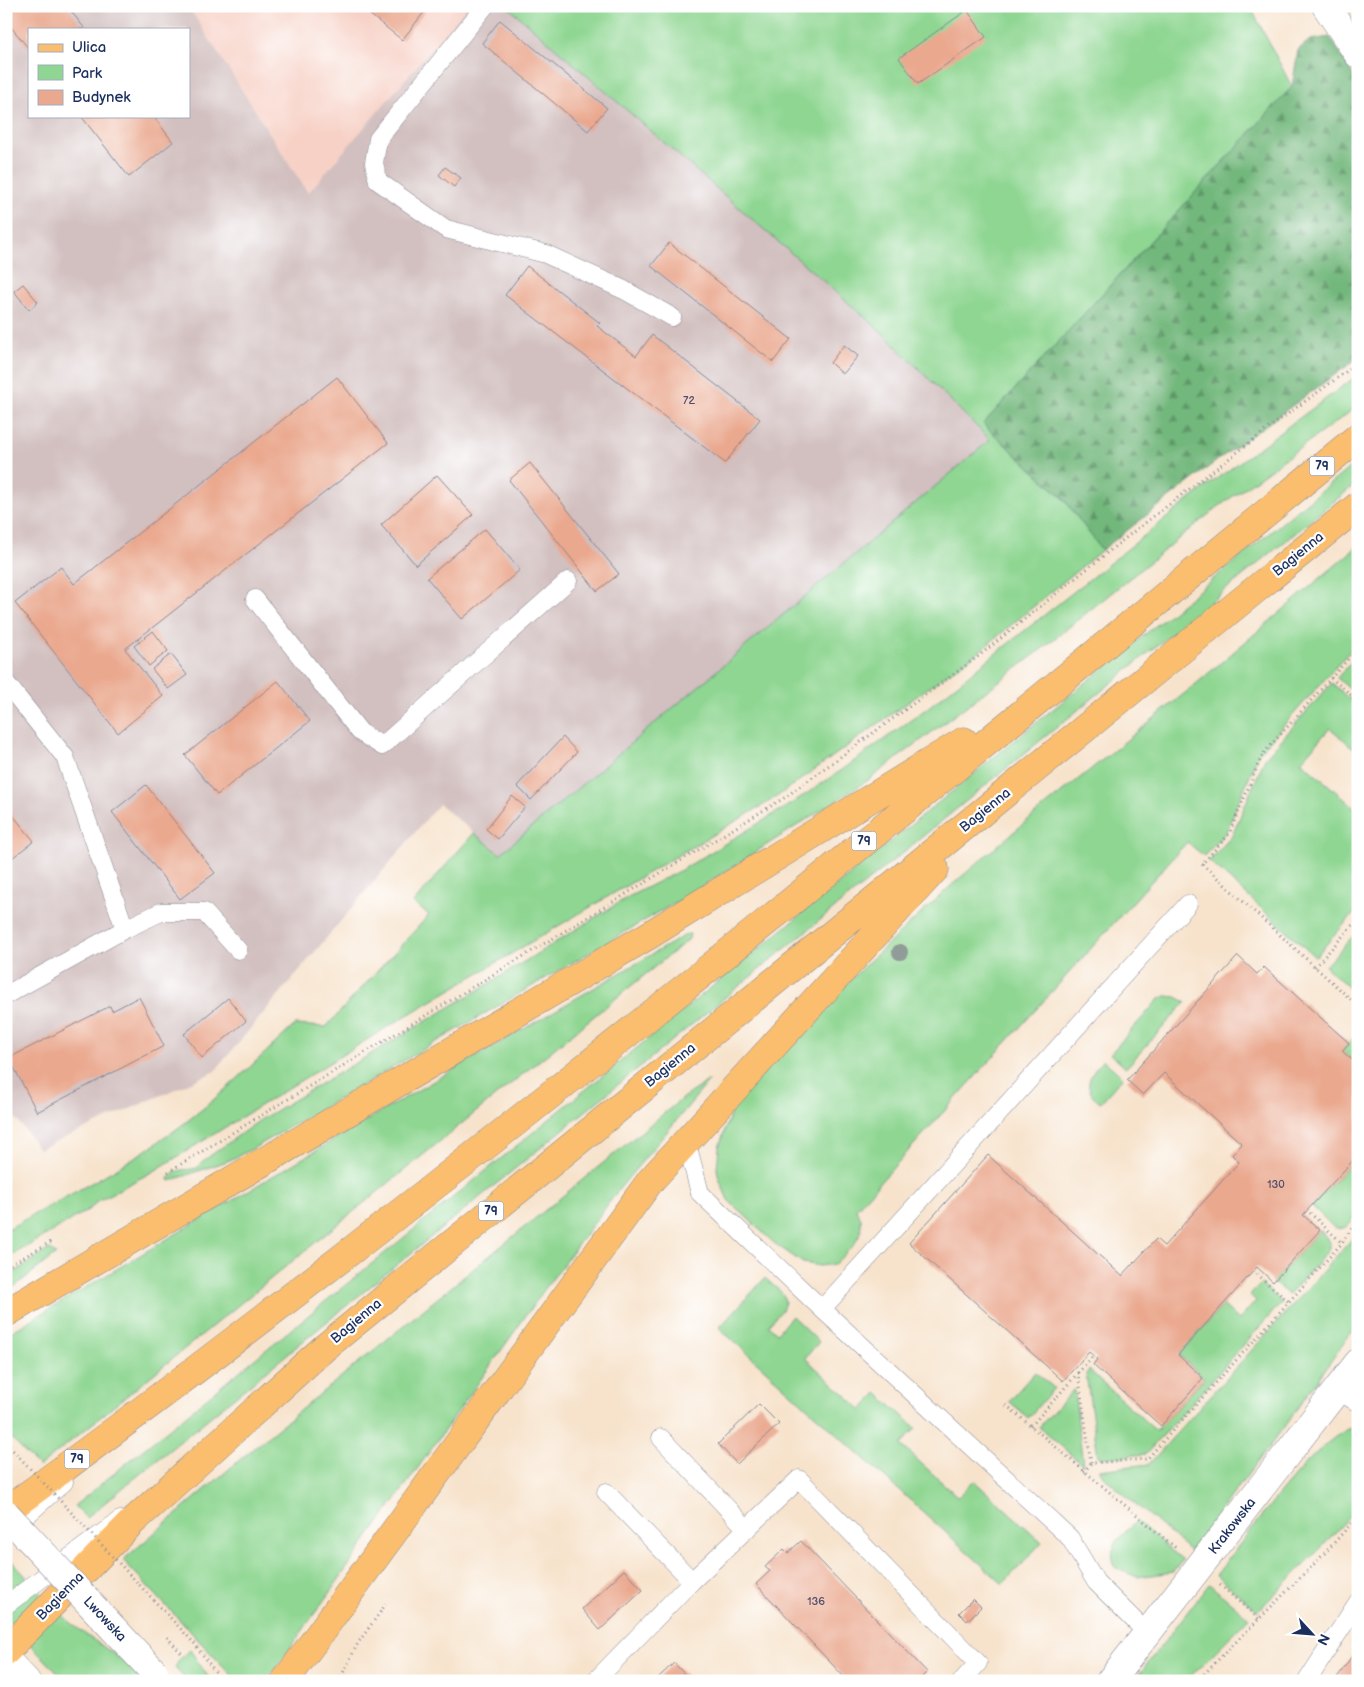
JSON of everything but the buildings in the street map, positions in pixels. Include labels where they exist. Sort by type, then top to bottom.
[{"type":"main road","name":"79","points":[[6,1513],[149,1407],[552,1094],[1358,437]]},
{"type":"main road","name":"Bagienna","points":[[6,1651],[130,1524],[324,1348],[1358,506]]},
{"type":"main road","points":[[6,1313],[646,937],[1056,684]]},
{"type":"main road","points":[[285,1681],[652,1180],[686,1140],[1000,798]]},
{"type":"main road","points":[[303,1681],[315,1642]]},
{"type":"street","points":[[1329,12],[1358,34]]},
{"type":"street","points":[[1329,12],[1358,54]]},
{"type":"street","name":"Krakowska","points":[[1110,1681],[1349,1391],[1358,1362]]},
{"type":"street","name":"Lwowska","points":[[6,1513],[158,1676]]},
{"type":"street","points":[[6,1660],[26,1681]]},
{"type":"lane","points":[[485,6],[378,139],[374,162],[378,181],[446,229],[546,254],[624,290],[672,317]]},
{"type":"lane","points":[[255,599],[360,732],[382,746],[568,581]]},
{"type":"lane","points":[[6,683],[65,757],[125,930]]},
{"type":"lane","points":[[822,1309],[1188,904]]},
{"type":"lane","points":[[6,995],[161,912],[204,912],[238,950]]},
{"type":"lane","points":[[686,1140],[700,1193],[822,1309],[1070,1538],[1096,1582],[1148,1634]]},
{"type":"lane","points":[[6,1534],[149,1407]]},
{"type":"lane","points":[[661,1438],[747,1529]]},
{"type":"lane","points":[[6,1605],[190,1468]]},
{"type":"lane","points":[[595,1681],[692,1581],[799,1479],[978,1663],[962,1681]]},
{"type":"lane","points":[[606,1492],[692,1581]]},
{"type":"lane","points":[[1307,1681],[1358,1602]]},
{"type":"path","points":[[168,1172],[784,798],[980,655],[1128,536],[1278,421],[1358,363]]},
{"type":"path","points":[[1358,648],[1262,755],[1229,834],[1202,864],[1358,1006]]},
{"type":"path","points":[[1331,678],[1351,695]]},
{"type":"path","points":[[1315,967],[1358,919]]},
{"type":"path","points":[[1310,1213],[1342,1243]]},
{"type":"path","points":[[1084,1472],[1092,1463],[1147,1459],[1342,1243],[1358,1219]]},
{"type":"path","points":[[6,1267],[52,1242]]},
{"type":"path","points":[[1257,1274],[1289,1302]]},
{"type":"path","points":[[1031,1426],[1093,1356]]},
{"type":"path","points":[[1078,1373],[1092,1463]]},
{"type":"path","points":[[1006,1405],[1097,1483]]},
{"type":"path","points":[[6,1443],[194,1643],[222,1681]]},
{"type":"path","points":[[1197,1681],[1324,1554],[1358,1516]]},
{"type":"path","points":[[338,1681],[354,1650],[386,1604]]},
{"type":"path","points":[[168,1637],[182,1654]]},
{"type":"shaded area","points":[[6,6],[188,6],[308,193],[468,6],[507,6],[883,333],[991,440],[500,854],[439,804],[214,1072],[39,1149],[6,1105]]},
{"type":"shaded area","points":[[188,6],[468,6],[308,193]]},
{"type":"green space","points":[[507,6],[1250,6],[1292,87],[983,424],[1063,498],[1102,550],[981,650],[775,798],[394,1023],[156,1170],[97,1201],[91,1208],[6,1259],[6,1230],[113,1171],[174,1131],[221,1093],[295,1025],[326,1027],[429,915],[413,903],[474,833],[500,854],[990,440],[883,333]]},
{"type":"green space","points":[[1330,37],[1358,83],[1358,358],[1223,456],[1102,550],[1063,498],[983,424],[1292,87],[1298,50],[1310,40]]},
{"type":"green space","points":[[1358,375],[1358,406],[1218,507],[1038,652],[867,781],[685,897],[254,1148],[230,1160],[170,1181],[171,1175],[177,1171],[197,1168],[203,1161],[260,1120],[490,983],[628,897],[683,869],[794,802],[842,770],[926,709],[1203,489]]},
{"type":"green space","points":[[1358,461],[1358,482],[86,1518],[74,1506]]},
{"type":"green space","points":[[1358,546],[1358,642],[1259,753],[1226,832],[1204,856],[1187,842],[856,1209],[861,1219],[861,1232],[854,1245],[835,1264],[820,1266],[803,1263],[774,1243],[728,1200],[719,1179],[717,1169],[719,1147],[735,1101],[863,967],[953,884],[1023,824],[1190,689]]},
{"type":"green space","points":[[1358,654],[1358,705],[1349,697],[1353,692],[1337,678]]},
{"type":"green space","points":[[1332,683],[1358,707],[1358,752],[1330,728],[1301,761],[1358,811],[1358,909],[1315,957],[1209,861],[1232,836],[1265,758]]},
{"type":"green space","points":[[1358,931],[1358,996],[1325,966]]},
{"type":"green space","points":[[690,934],[689,939],[39,1467],[6,1433],[6,1335],[377,1114]]},
{"type":"green space","points":[[1166,996],[1176,997],[1186,1002],[1126,1068],[1110,1054],[1158,1000]]},
{"type":"green space","points":[[1358,1033],[1358,1065],[1342,1051]]},
{"type":"green space","points":[[1103,1060],[1123,1077],[1100,1103],[1090,1092],[1089,1082],[1094,1071]]},
{"type":"green space","points":[[710,1080],[620,1188],[544,1290],[276,1668],[264,1681],[237,1681],[123,1560],[249,1452],[684,1097]]},
{"type":"green space","points":[[1358,1155],[1358,1188],[1355,1213],[1344,1228],[1334,1228],[1312,1206]]},
{"type":"green space","points":[[1358,1229],[1358,1323],[1281,1431],[1190,1551],[1104,1477],[1099,1470],[1149,1464],[1351,1240]]},
{"type":"green space","points":[[1320,1230],[1330,1242],[1328,1251],[1289,1295],[1273,1282]]},
{"type":"green space","points":[[49,1249],[56,1254],[6,1293],[6,1278]]},
{"type":"green space","points":[[765,1278],[783,1294],[785,1302],[782,1310],[768,1325],[777,1333],[792,1316],[819,1342],[805,1358],[862,1410],[877,1393],[916,1428],[901,1445],[958,1497],[974,1481],[1042,1542],[1003,1584],[719,1328]]},
{"type":"green space","points":[[1261,1284],[1282,1302],[1146,1454],[1103,1458],[1098,1456],[1086,1374],[1089,1370],[1156,1431],[1204,1378],[1179,1355],[1223,1305],[1239,1320],[1256,1301],[1250,1295]]},
{"type":"green space","points":[[1035,1372],[1054,1388],[1028,1418],[1009,1401]]},
{"type":"green space","points":[[1074,1389],[1083,1465],[1039,1427]]},
{"type":"green space","points":[[1358,1426],[1358,1507],[1320,1549],[1258,1611],[1216,1575],[1282,1490],[1303,1467],[1323,1447],[1342,1433]]},
{"type":"green space","points":[[1136,1521],[1183,1560],[1173,1572],[1137,1577],[1116,1568],[1113,1560],[1114,1547]]},
{"type":"green space","points":[[6,1555],[67,1619],[119,1658],[141,1681],[65,1681],[6,1618]]},
{"type":"green space","points":[[1209,1584],[1249,1618],[1186,1681],[1134,1681]]},
{"type":"green space","points":[[190,1650],[211,1681],[187,1681],[175,1668],[179,1660]]}]
